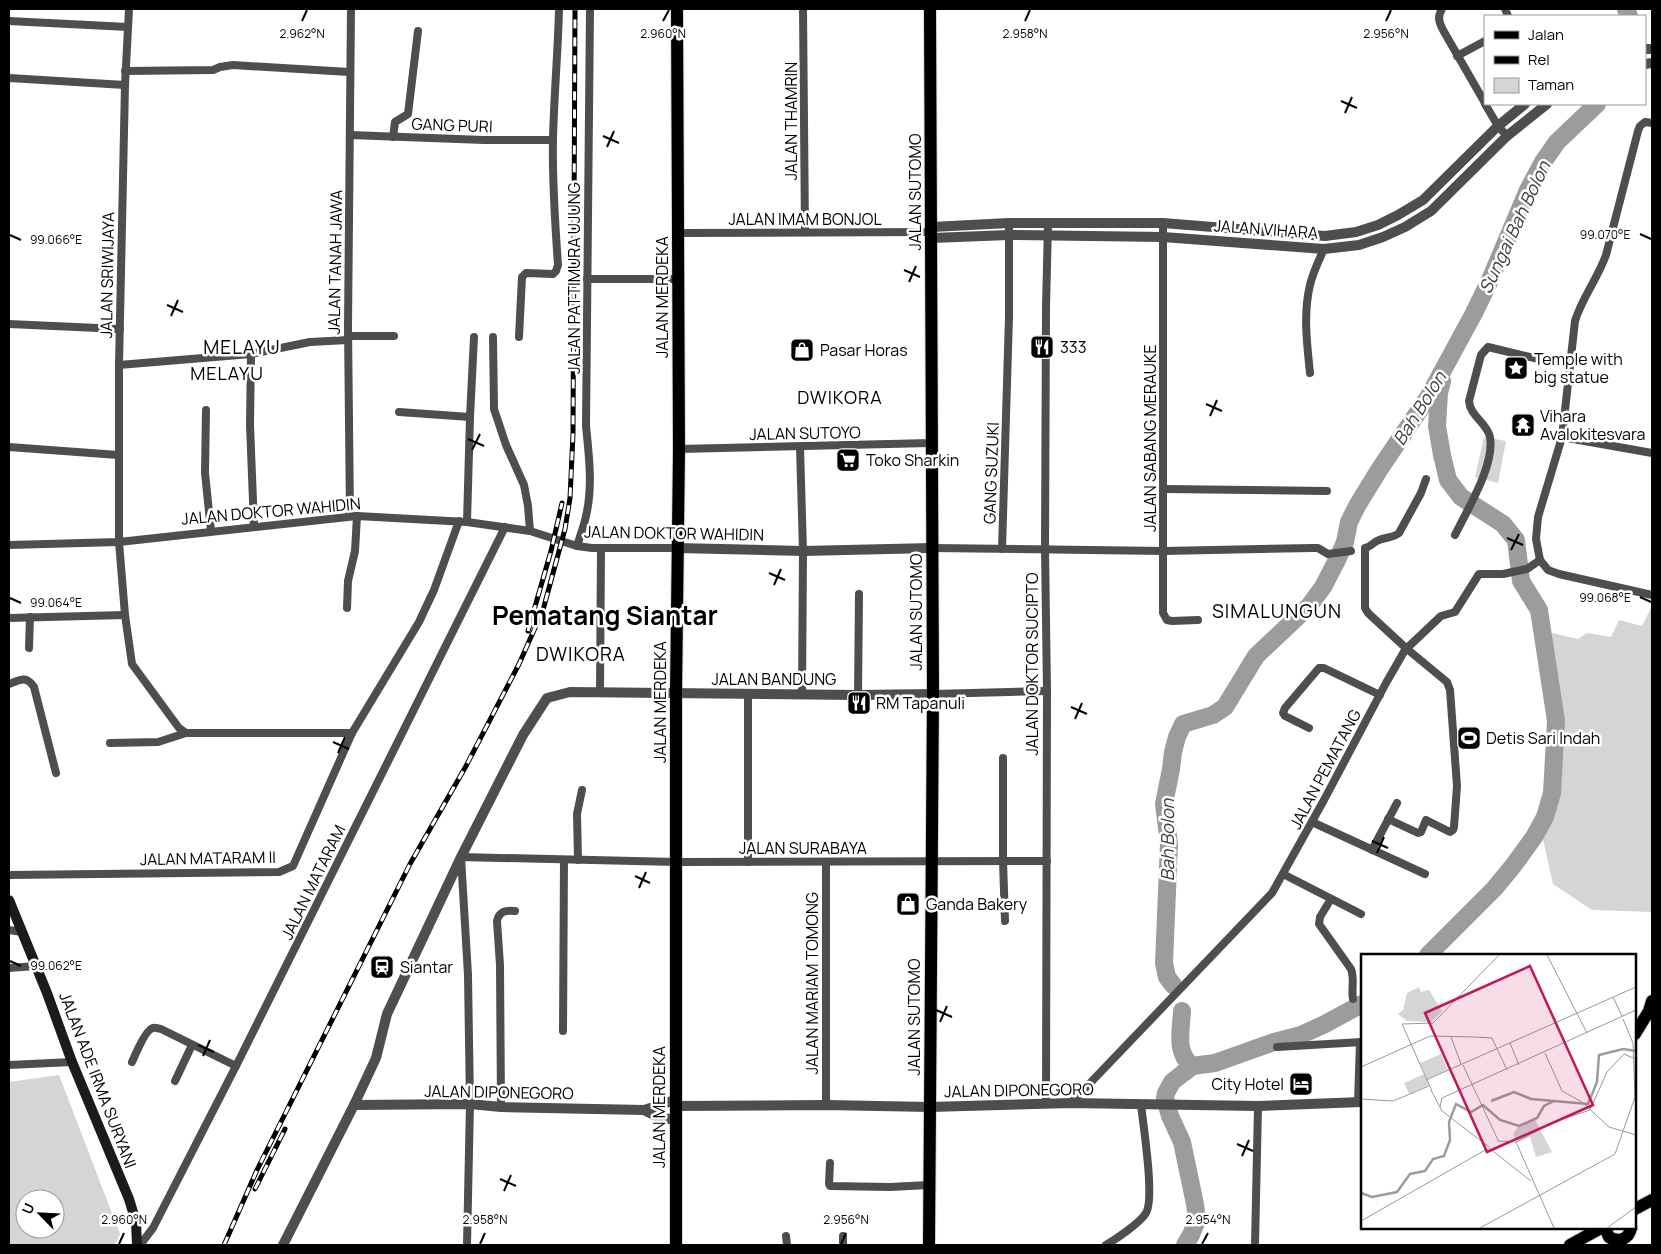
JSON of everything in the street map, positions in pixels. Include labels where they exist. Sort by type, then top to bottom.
[{"type":"main road","name":"JALAN MERDEKA","points":[[676,1245],[676,694],[679,449],[678,9]]},
{"type":"main road","name":"JALAN SUTOMO","points":[[929,1245],[933,694],[930,9]]},
{"type":"main road","name":"JALAN ADE IRMA SURYANI","points":[[9,900],[48,993],[72,1062],[129,1199],[136,1222],[138,1245]]},
{"type":"main road","points":[[1636,1032],[1649,1011],[1652,1001]]},
{"type":"main road","points":[[1636,1208],[1652,1200]]},
{"type":"main road","points":[[1574,1243],[1615,1236]]},
{"type":"street","name":"JALAN SRIWIJAYA","points":[[129,9],[125,85],[118,364],[119,542],[125,615],[132,664],[180,728],[186,733]]},
{"type":"street","name":"JALAN TANAH JAWA","points":[[347,608],[348,581],[355,550],[348,338],[350,9]]},
{"type":"street","points":[[519,337],[522,277],[526,273],[553,274],[557,268],[553,140],[559,9]]},
{"type":"street","name":"JALAN PATTIMURA UJUNG","points":[[577,546],[590,494],[586,426],[590,9]]},
{"type":"street","name":"JALAN THAMRIN","points":[[803,9],[805,232]]},
{"type":"street","points":[[1442,9],[1439,22],[1484,101]]},
{"type":"street","points":[[9,20],[128,26]]},
{"type":"street","points":[[393,137],[396,122],[408,114],[418,31]]},
{"type":"street","points":[[1457,56],[1484,42]]},
{"type":"street","points":[[126,71],[209,71],[220,67],[233,66],[349,72]]},
{"type":"street","points":[[9,78],[125,85]]},
{"type":"street","points":[[1487,105],[1498,126],[1507,136]]},
{"type":"street","name":"JALAN VIHARA","points":[[932,232],[1009,223],[1163,223],[1336,235],[1356,232],[1378,225],[1423,200],[1498,126],[1524,105]]},
{"type":"street","name":"JALAN VIHARA","points":[[932,232],[1163,237],[1324,249],[1359,245],[1383,237],[1431,211],[1507,136],[1546,105]]},
{"type":"street","points":[[1652,122],[1645,122],[1638,131],[1602,266],[1579,309],[1575,321],[1562,437],[1538,517],[1536,540],[1540,560],[1548,570],[1652,595]]},
{"type":"street","name":"GANG PURI","points":[[350,135],[484,140],[553,140]]},
{"type":"street","points":[[1423,200],[1431,211]]},
{"type":"street","name":"GANG SUZUKI","points":[[1002,549],[1009,223]]},
{"type":"street","name":"JALAN DOKTOR SUCIPTO","points":[[1046,1104],[1047,692],[1045,549],[1048,223]]},
{"type":"street","name":"JALAN SABANG MERAUKE","points":[[1163,223],[1163,613],[1167,620],[1198,620]]},
{"type":"street","points":[[1242,242],[1243,228]]},
{"type":"street","name":"JALAN IMAM BONJOL","points":[[678,233],[932,232]]},
{"type":"street","points":[[1336,235],[1340,248]]},
{"type":"street","points":[[1310,373],[1306,329],[1307,304],[1310,283],[1324,249]]},
{"type":"street","points":[[588,279],[678,279]]},
{"type":"street","points":[[9,324],[120,329]]},
{"type":"street","points":[[118,364],[251,354],[310,342],[394,336]]},
{"type":"street","name":"JALAN MATARAM II","points":[[9,875],[279,872],[293,866],[352,732],[419,622],[463,521],[474,337]]},
{"type":"street","points":[[493,337],[494,409],[506,445],[524,485],[530,531]]},
{"type":"street","points":[[1455,535],[1484,476],[1491,447],[1490,435],[1469,407],[1469,401],[1485,349],[1488,347],[1552,362]]},
{"type":"street","points":[[251,354],[250,425],[254,526]]},
{"type":"street","points":[[206,410],[205,472],[211,531]]},
{"type":"street","points":[[399,412],[470,417]]},
{"type":"street","points":[[1562,437],[1652,453]]},
{"type":"street","name":"JALAN SUTOYO","points":[[679,449],[931,443]]},
{"type":"street","points":[[9,446],[118,455]]},
{"type":"street","points":[[800,447],[803,551],[802,694]]},
{"type":"street","points":[[1388,819],[1418,833],[1421,832],[1426,820],[1450,832],[1454,830],[1457,786],[1450,690],[1447,682],[1407,649],[1365,608],[1364,548],[1372,546],[1377,541],[1394,537],[1399,533],[1421,493],[1426,479]]},
{"type":"street","points":[[1164,489],[1327,491]]},
{"type":"street","name":"JALAN DOKTOR WAHIDIN","points":[[9,545],[119,542],[353,516],[463,521],[530,531],[577,546],[601,548],[803,551],[932,548],[1164,551],[1318,548],[1328,554],[1351,551]]},
{"type":"street","name":"JALAN MATARAM","points":[[138,1245],[153,1228],[236,1066],[505,527]]},
{"type":"street","points":[[600,693],[601,548]]},
{"type":"street","name":"JALAN PEMATANG","points":[[1071,1103],[1272,893],[1405,650],[1441,616],[1455,612],[1479,574],[1503,574],[1526,569],[1540,560]]},
{"type":"street","points":[[858,695],[859,594]]},
{"type":"street","points":[[9,618],[125,615]]},
{"type":"street","points":[[29,648],[30,617]]},
{"type":"street","points":[[1309,728],[1285,716],[1283,713],[1285,708],[1319,668],[1324,668],[1380,695]]},
{"type":"street","points":[[9,684],[26,679],[30,680],[34,687],[56,773]]},
{"type":"street","name":"JALAN BANDUNG","points":[[284,1245],[376,1058],[387,1014],[461,857],[523,735],[547,698],[570,692],[933,694]]},
{"type":"street","points":[[933,694],[1047,692]]},
{"type":"street","points":[[748,694],[748,862]]},
{"type":"street","points":[[110,743],[158,742],[186,733],[352,732]]},
{"type":"street","points":[[1003,758],[1005,921]]},
{"type":"street","points":[[578,860],[577,814],[582,790]]},
{"type":"street","points":[[1372,850],[1397,803]]},
{"type":"street","points":[[1312,822],[1425,874]]},
{"type":"street","points":[[461,857],[468,975],[470,1104],[467,1245]]},
{"type":"street","name":"JALAN SURABAYA","points":[[461,857],[676,862],[1047,861]]},
{"type":"street","points":[[563,1031],[564,860]]},
{"type":"street","name":"JALAN MARIAM TOMONG","points":[[826,862],[826,1105]]},
{"type":"street","points":[[1283,874],[1361,914]]},
{"type":"street","points":[[1331,899],[1320,917],[1319,924],[1351,969],[1354,976],[1353,999]]},
{"type":"street","points":[[501,1107],[498,915],[502,912],[516,910]]},
{"type":"street","points":[[9,930],[22,932]]},
{"type":"street","points":[[9,968],[36,966]]},
{"type":"street","points":[[132,1062],[146,1035],[154,1027],[236,1066]]},
{"type":"street","points":[[1277,1047],[1361,1042],[1360,1102]]},
{"type":"street","points":[[175,1081],[192,1045]]},
{"type":"street","points":[[9,1065],[72,1062]]},
{"type":"street","name":"JALAN DIPONEGORO","points":[[354,1105],[470,1104],[501,1107],[644,1110],[656,1105],[675,1103],[930,1107],[1071,1103],[1236,1104],[1258,1106],[1360,1102]]},
{"type":"street","points":[[1106,1245],[1123,1235],[1146,1213],[1150,1190],[1145,1104]]},
{"type":"street","points":[[1254,1245],[1258,1106]]},
{"type":"street","name":"JALAN DIPONEGORO","points":[[644,1110],[658,1117],[675,1120]]},
{"type":"street","points":[[830,1163],[830,1186],[890,1187],[929,1185]]},
{"type":"street","points":[[786,1236],[787,1245]]},
{"type":"street","points":[[843,1236],[843,1245]]},
{"type":"green space","points":[[1484,437],[1506,441],[1498,483],[1475,477]]},
{"type":"green space","points":[[1652,606],[1652,912],[1592,910],[1553,884],[1542,835],[1557,790],[1560,726],[1548,632],[1578,639],[1587,633],[1611,637],[1619,620],[1642,626]]},
{"type":"green space","points":[[59,1075],[120,1234],[115,1245],[9,1245],[9,1082]]},
{"type":"waterway","name":"Sungai Bah Bolon","points":[[1626,9],[1629,15]]},
{"type":"waterway","name":"Bah Bolon","points":[[1173,985],[1167,977],[1164,963],[1169,844],[1164,804],[1173,752],[1183,724],[1213,715],[1225,707],[1256,656],[1309,606],[1323,587],[1345,542],[1349,522],[1357,506],[1429,396],[1474,313],[1528,190],[1543,162],[1557,142],[1596,105]]},
{"type":"waterway","name":"Bah Bolon","points":[[1429,954],[1494,889],[1534,837],[1545,817],[1552,793],[1556,721],[1539,610],[1521,581],[1516,540],[1503,524],[1461,497],[1448,480],[1437,426],[1439,393],[1442,381]]},
{"type":"waterway","name":"Bah Bolon","points":[[1185,1245],[1197,1220],[1182,1142],[1170,1116],[1165,1098],[1172,1082],[1192,1066],[1215,1063],[1274,1042],[1301,1035],[1361,1005]]},
{"type":"waterway","name":"Bah Bolon","points":[[1182,1011],[1181,1048],[1192,1066],[1185,1072]]},
{"type":"railway","points":[[224,1245],[257,1170],[410,864],[466,766],[519,664],[543,610],[565,529],[570,498],[573,434],[575,9]]},
{"type":"railway","points":[[528,631],[551,551],[562,503]]},
{"type":"railway","points":[[255,1189],[285,1129]]},
{"type":"place","name":"333","points":[[1042,347]]},
{"type":"place","name":"Pasar Horas","points":[[802,350]]},
{"type":"place","name":"Temple with big statue","points":[[1516,368]]},
{"type":"place","name":"Vihara Avalokitesvara","points":[[1523,425]]},
{"type":"place","name":"Toko Sharkin","points":[[848,460]]},
{"type":"place","name":"RM Tapanuli","points":[[859,703]]},
{"type":"place","name":"Detis Sari Indah","points":[[1469,738]]},
{"type":"place","name":"Ganda Bakery","points":[[908,904]]},
{"type":"place","name":"Siantar","points":[[382,967]]},
{"type":"place","name":"City Hotel","points":[[1301,1084]]},
{"type":"district","name":"MELAYU","points":[[242,347]]},
{"type":"district","name":"MELAYU","points":[[227,373]]},
{"type":"district","name":"DWIKORA","points":[[840,397]]},
{"type":"district","name":"SIMALUNGUN","points":[[1277,611]]},
{"type":"district","name":"Pematang Siantar","points":[[605,615]]},
{"type":"district","name":"DWIKORA","points":[[581,654]]}]
